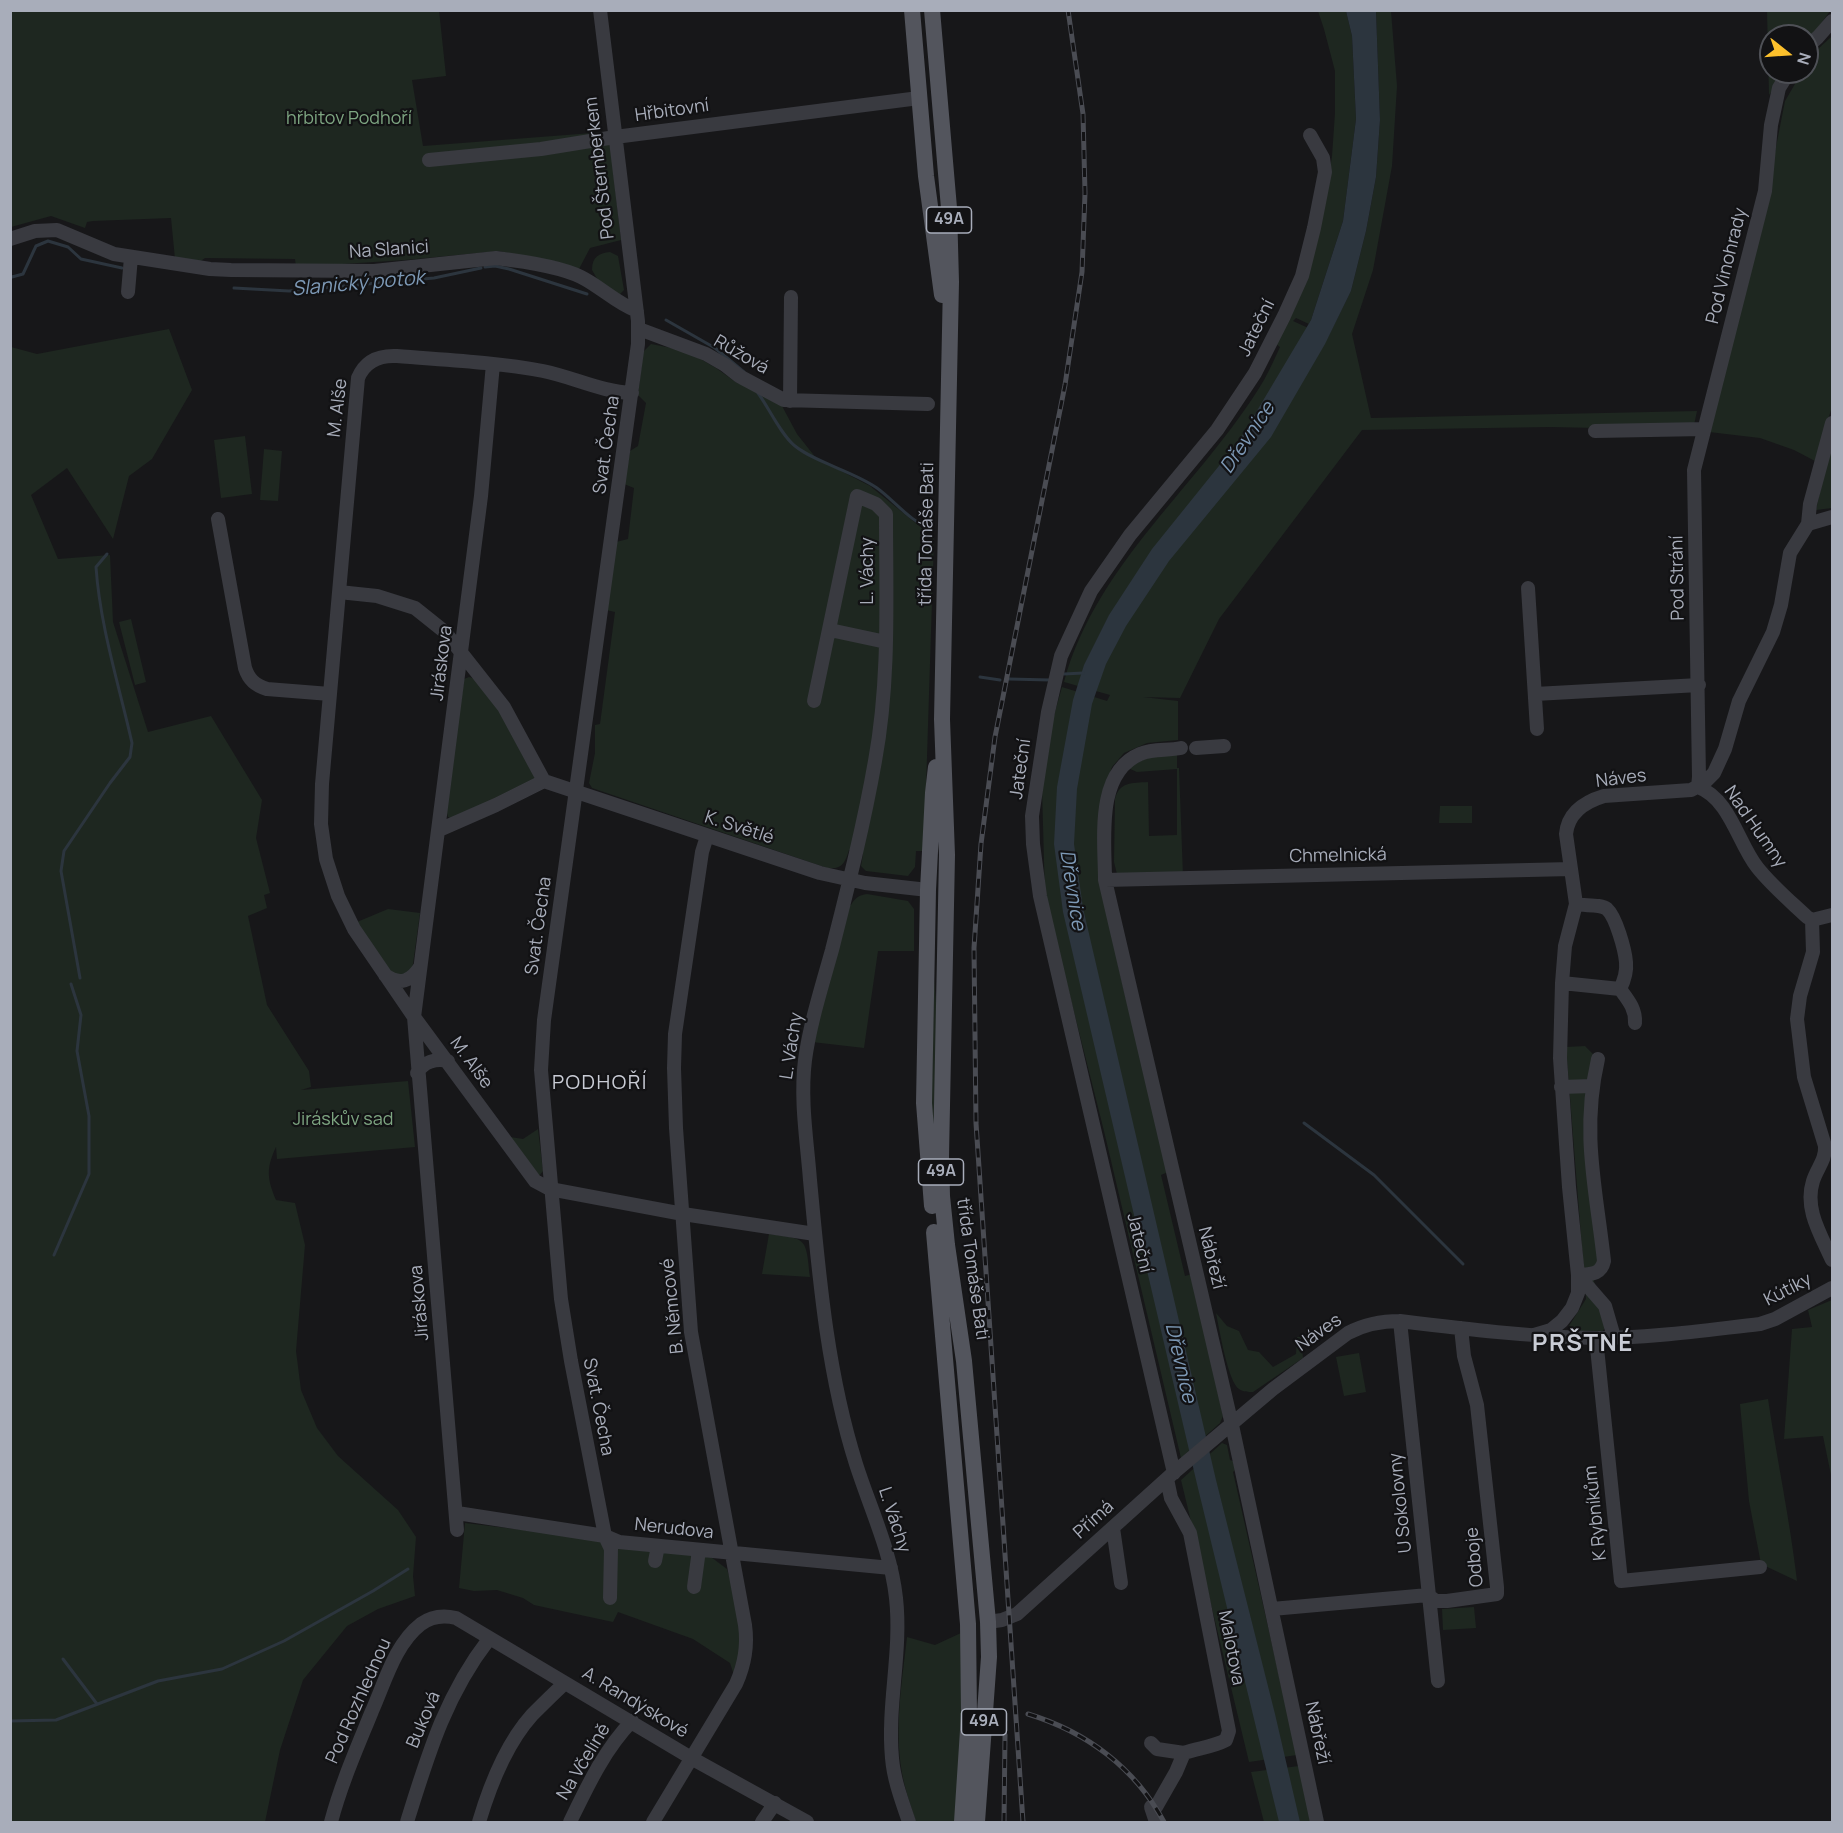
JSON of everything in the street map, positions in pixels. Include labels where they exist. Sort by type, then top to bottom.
[{"type":"main road","name":"třída Tomáše Bati","points":[[912,10],[926,176],[950,350]]},
{"type":"main road","name":"třída Tomáše Bati","points":[[932,10],[949,208],[951,282],[942,719],[947,890],[941,1145],[942,1196],[953,1293],[964,1361],[988,1622],[989,1657],[977,1822]]},
{"type":"main road","points":[[919,98],[939,90]]},
{"type":"main road","name":"třída Tomáše Bati","points":[[942,719],[933,793],[928,890],[924,1103],[968,1624],[969,1715],[962,1822]]},
{"type":"main road","points":[[928,890],[947,890]]},
{"type":"main road","points":[[968,1624],[988,1622]]},
{"type":"street","name":"Pod Šternberkem","points":[[600,10],[638,320]]},
{"type":"street","points":[[1819,35],[1833,21]]},
{"type":"street","name":"Pod Vinohrady","points":[[1694,470],[1765,191],[1772,125],[1782,84]]},
{"type":"street","name":"Hřbitovní","points":[[429,160],[550,148],[783,114],[919,98]]},
{"type":"street","name":"Jateční","points":[[1174,1473],[1040,896],[1032,816],[1048,712],[1061,656],[1091,591],[1130,535],[1217,430],[1255,373],[1302,276],[1314,228],[1324,172],[1323,158],[1310,135]]},
{"type":"street","name":"Na Slanici","points":[[10,239],[35,231],[57,231],[105,251],[131,258],[210,269],[374,271],[502,259],[571,273],[584,279],[620,304],[638,320]]},
{"type":"street","points":[[128,292],[131,258]]},
{"type":"street","name":"Růžová","points":[[790,401],[791,297]]},
{"type":"street","name":"Svat. Čecha","points":[[610,1598],[610,1549],[569,1351],[561,1299],[550,1188],[541,1045],[632,393],[638,320]]},
{"type":"street","name":"Růžová","points":[[638,320],[706,354],[770,394],[790,401],[928,404]]},
{"type":"street","name":"M. Alše","points":[[632,393],[547,372],[493,364],[385,356],[368,363],[361,371],[358,378],[330,694],[321,814],[324,849],[332,879],[354,929],[414,1017],[530,1176],[540,1185],[683,1214],[815,1234]]},
{"type":"street","name":"Jiráskova","points":[[457,1530],[414,1017],[482,495],[493,364]]},
{"type":"street","name":"Nad Humny","points":[[1812,920],[1759,870],[1745,851],[1723,808],[1712,795],[1698,787],[1709,779],[1718,764],[1739,701],[1778,619],[1790,553],[1808,524],[1810,504],[1833,423]]},
{"type":"street","points":[[1595,431],[1618,427],[1704,429]]},
{"type":"street","name":"Pod Strání","points":[[1694,470],[1699,685],[1700,777],[1698,787]]},
{"type":"street","name":"L. Váchy","points":[[814,701],[857,496],[876,504],[886,514],[886,642],[883,705],[878,745],[849,880],[810,1032],[805,1060],[804,1106],[815,1234],[830,1363],[856,1463],[891,1568],[896,1597],[898,1635],[891,1716],[892,1760],[897,1788],[909,1822]]},
{"type":"street","points":[[1808,524],[1833,517]]},
{"type":"street","points":[[218,519],[245,669],[249,678],[267,689],[330,694]]},
{"type":"street","points":[[1528,588],[1537,729]]},
{"type":"street","points":[[339,592],[377,596],[415,608],[446,632],[504,707],[544,781],[439,830]]},
{"type":"street","points":[[830,630],[886,642]]},
{"type":"street","points":[[1535,694],[1699,685]]},
{"type":"street","points":[[1196,748],[1224,746]]},
{"type":"street","name":"Nábřeží","points":[[1181,748],[1155,749],[1139,754],[1126,762],[1116,774],[1106,809],[1105,880],[1232,1425],[1317,1822]]},
{"type":"street","name":"K. Světlé","points":[[544,781],[820,873],[849,880],[928,890]]},
{"type":"street","name":"Náves","points":[[1534,1335],[1551,1330],[1562,1321],[1572,1308],[1578,1293],[1560,1058],[1565,946],[1576,904],[1566,834],[1567,826],[1573,814],[1586,803],[1604,796],[1691,790],[1698,787]]},
{"type":"street","name":"B. Němcové","points":[[654,1822],[736,1684],[746,1657],[746,1634],[691,1332],[676,1128],[675,1034],[702,852],[707,836]]},
{"type":"street","name":"Chmelnická","points":[[1105,880],[1511,870],[1530,872],[1571,869]]},
{"type":"street","points":[[1576,904],[1605,907],[1609,911],[1626,963],[1626,975],[1620,989]]},
{"type":"street","points":[[1833,915],[1812,920],[1813,952],[1800,996],[1797,1019],[1804,1077],[1826,1154],[1812,1183],[1810,1201],[1817,1227],[1833,1260]]},
{"type":"street","points":[[384,974],[395,981],[406,981],[414,976],[420,967]]},
{"type":"street","points":[[1562,983],[1620,989],[1636,1015],[1635,1023]]},
{"type":"street","points":[[1578,1275],[1596,1273],[1602,1268],[1604,1261],[1593,1185],[1589,1129],[1592,1086],[1598,1059]]},
{"type":"street","points":[[417,1073],[421,1066],[430,1062],[448,1061]]},
{"type":"street","points":[[1561,1087],[1592,1086]]},
{"type":"street","points":[[1569,1188],[1593,1185]]},
{"type":"street","points":[[1578,1275],[1605,1306],[1614,1337]]},
{"type":"street","name":"Kútíky","points":[[1760,1324],[1833,1288]]},
{"type":"street","name":"Náves","points":[[1220,1434],[1273,1389],[1348,1333],[1370,1324],[1400,1321],[1534,1335],[1596,1338],[1660,1335],[1760,1324]]},
{"type":"street","name":"U Sokolovny","points":[[1400,1321],[1438,1681]]},
{"type":"street","name":"Odboje","points":[[1272,1609],[1428,1595],[1436,1601],[1447,1601],[1497,1594],[1476,1405],[1464,1356],[1461,1328]]},
{"type":"street","name":"K Rybníkům","points":[[1596,1338],[1621,1581],[1760,1567]]},
{"type":"street","name":"Přímá","points":[[988,1622],[1017,1614],[1220,1434]]},
{"type":"street","name":"Malotova","points":[[1174,1473],[1171,1498],[1190,1533],[1229,1731],[1226,1740],[1218,1745],[1184,1753]]},
{"type":"street","name":"Nerudova","points":[[457,1512],[606,1536],[619,1542],[891,1568]]},
{"type":"street","points":[[1113,1528],[1121,1582]]},
{"type":"street","points":[[655,1561],[658,1546]]},
{"type":"street","points":[[694,1587],[699,1550]]},
{"type":"street","name":"A. Randýskové","points":[[445,1616],[456,1618],[693,1758],[807,1822]]},
{"type":"street","name":"Pod Rozhlednou","points":[[331,1822],[341,1786],[401,1646],[422,1624],[433,1618],[445,1616]]},
{"type":"street","name":"Buková","points":[[407,1822],[436,1732],[471,1663],[489,1639]]},
{"type":"street","points":[[479,1822],[499,1769],[517,1736],[532,1716],[565,1683]]},
{"type":"street","name":"Na Včelíně","points":[[570,1822],[592,1778],[620,1733],[632,1721]]},
{"type":"street","points":[[1151,1743],[1157,1749],[1184,1753],[1156,1807],[1151,1807],[1152,1822]]},
{"type":"street","points":[[762,1822],[775,1803]]},
{"type":"green space","name":"hřbitov Podhoří","points":[[439,10],[446,76],[412,80],[423,146],[605,132],[611,150],[621,240],[590,248],[579,269],[499,251],[296,267],[295,259],[205,258],[198,263],[175,259],[171,218],[93,221],[87,222],[85,228],[51,216],[11,227],[11,11]]},
{"type":"green space","points":[[1318,11],[1346,11],[1352,36],[1356,119],[1343,221],[1309,324],[1296,318],[1293,321],[1328,337],[1351,291],[1366,231],[1376,177],[1380,120],[1376,11],[1391,11],[1397,86],[1392,166],[1373,270],[1352,334],[1371,418],[1697,411],[1693,430],[1550,427],[1362,430],[1219,619],[1180,698],[1143,697],[1178,701],[1178,740],[1147,743],[1124,753],[1112,767],[1103,793],[1103,887],[1119,969],[1168,1172],[1161,1175],[1185,1276],[1192,1274],[1223,1416],[1220,1423],[1181,1458],[1104,1131],[1045,897],[1042,789],[1053,719],[1062,687],[1107,701],[1110,695],[1064,682],[1080,639],[1100,598],[1125,561],[1239,418],[1264,380],[1280,347],[1276,344],[1326,196],[1332,156],[1335,71]]},
{"type":"green space","points":[[1767,11],[1830,11],[1819,26],[1819,24],[1767,24]]},
{"type":"green space","points":[[1832,36],[1832,407],[1815,461],[1794,450],[1760,438],[1709,432],[1765,203],[1785,101],[1795,84],[1819,84],[1820,48]]},
{"type":"green space","points":[[1769,84],[1777,84],[1769,95]]},
{"type":"green space","points":[[610,252],[618,256],[624,290],[619,295],[599,282],[592,270],[597,256]]},
{"type":"green space","name":"Jiráskův sad","points":[[169,329],[192,390],[152,459],[129,476],[113,539],[67,468],[31,495],[58,559],[110,555],[113,622],[148,732],[211,716],[262,800],[256,838],[270,893],[264,895],[267,908],[248,916],[267,1005],[309,1071],[311,1087],[301,1090],[408,1081],[415,1147],[277,1159],[276,1147],[269,1174],[276,1200],[295,1203],[305,1245],[296,1351],[301,1390],[317,1428],[338,1456],[398,1510],[416,1537],[413,1576],[415,1596],[378,1609],[347,1626],[303,1680],[280,1750],[265,1822],[11,1822],[11,347],[37,354]]},
{"type":"green space","points":[[651,344],[687,351],[737,383],[748,386],[782,406],[797,434],[816,458],[870,486],[934,538],[924,851],[916,851],[915,867],[908,876],[866,871],[861,866],[863,854],[849,850],[842,865],[827,868],[592,788],[589,783],[595,753],[595,725],[600,724],[615,612],[606,610],[616,542],[628,539],[634,488],[624,484],[630,451],[638,446],[646,403],[638,395],[643,352]]},
{"type":"green space","points":[[245,436],[252,494],[221,498],[214,440]]},
{"type":"green space","points":[[1832,439],[1832,508],[1816,510],[1830,446]]},
{"type":"green space","points":[[264,449],[282,451],[278,501],[260,500]]},
{"type":"green space","points":[[131,619],[146,682],[135,685],[119,622]]},
{"type":"green space","points":[[469,677],[487,691],[497,705],[537,777],[531,783],[453,819],[448,817],[446,809],[464,679]]},
{"type":"green space","points":[[1177,753],[1183,876],[1117,874],[1114,862],[1115,799],[1123,786],[1148,782],[1149,836],[1177,835],[1177,769],[1137,772],[1128,768],[1151,757]]},
{"type":"green space","points":[[1440,806],[1472,806],[1472,823],[1439,823]]},
{"type":"green space","points":[[867,894],[908,901],[914,909],[914,951],[878,951],[864,1048],[812,1042],[848,905],[851,905],[859,896]]},
{"type":"green space","points":[[388,909],[420,913],[413,964],[411,971],[404,974],[393,973],[383,964],[357,922]]},
{"type":"green space","points":[[934,978],[938,1026],[935,1149],[931,1128]]},
{"type":"green space","points":[[1585,1046],[1598,1059],[1592,1086],[1604,1259],[1591,1268],[1605,1328],[1601,1333],[1577,1332],[1569,1326],[1586,1299],[1566,1047]]},
{"type":"green space","points":[[538,1129],[543,1171],[539,1176],[510,1137],[523,1139]]},
{"type":"green space","points":[[769,1234],[791,1237],[802,1242],[807,1254],[810,1277],[762,1274]]},
{"type":"green space","points":[[1832,1300],[1832,1480],[1823,1436],[1784,1439],[1792,1329],[1812,1327],[1808,1310]]},
{"type":"green space","points":[[1216,1313],[1227,1326],[1239,1331],[1248,1350],[1259,1352],[1273,1367],[1296,1354],[1297,1337],[1301,1337],[1303,1358],[1253,1392],[1241,1390],[1231,1376]]},
{"type":"green space","points":[[1359,1353],[1366,1392],[1344,1396],[1336,1357]]},
{"type":"green space","points":[[1768,1399],[1797,1581],[1761,1564],[1749,1501],[1740,1404]]},
{"type":"green space","points":[[1222,1443],[1227,1445],[1230,1460],[1233,1461],[1235,1470],[1233,1472],[1297,1755],[1249,1762],[1181,1480]]},
{"type":"green space","points":[[465,1523],[711,1557],[727,1569],[738,1605],[742,1641],[734,1675],[730,1663],[693,1639],[618,1612],[613,1622],[534,1605],[523,1598],[497,1590],[474,1591],[459,1588]]},
{"type":"green space","points":[[1474,1607],[1476,1628],[1443,1630],[1442,1609]]},
{"type":"green space","points":[[961,1633],[961,1755],[956,1822],[916,1822],[903,1779],[899,1739],[907,1637],[935,1645]]},
{"type":"green space","points":[[1299,1766],[1312,1822],[1264,1822],[1251,1772]]},
{"type":"water","name":"Dřevnice","points":[[1346,11],[1376,11],[1380,120],[1376,177],[1351,291],[1325,344],[1271,437],[1169,561],[1126,626],[1106,664],[1092,704],[1077,789],[1074,844],[1083,908],[1216,1480],[1300,1822],[1279,1822],[1063,912],[1054,844],[1057,787],[1073,700],[1084,665],[1109,615],[1152,549],[1239,441],[1311,320],[1343,221],[1356,119],[1352,36]]},
{"type":"waterway","name":"Slanický potok","points":[[10,275],[12,277],[23,274],[36,246],[48,241],[68,247],[81,259],[122,268]]},
{"type":"waterway","name":"Slanický potok","points":[[485,267],[495,266],[509,269],[587,294]]},
{"type":"waterway","name":"Slanický potok","points":[[234,288],[289,291],[434,278],[481,268]]},
{"type":"waterway","name":"Slanický potok","points":[[666,320],[715,348],[744,372]]},
{"type":"waterway","name":"Slanický potok","points":[[758,393],[780,428],[795,446],[877,488],[903,511],[932,529]]},
{"type":"waterway","points":[[80,978],[61,871],[64,851],[130,757],[132,743],[101,611],[98,589],[96,567],[107,554]]},
{"type":"waterway","name":"Slanický potok","points":[[1064,674],[1083,673]]},
{"type":"waterway","name":"Slanický potok","points":[[980,677],[1000,680]]},
{"type":"waterway","name":"Slanický potok","points":[[1009,679],[1050,680]]},
{"type":"waterway","points":[[54,1255],[89,1174],[89,1116],[77,1051],[81,1015],[71,984]]},
{"type":"waterway","points":[[1304,1123],[1374,1175],[1463,1264]]},
{"type":"waterway","points":[[10,1721],[56,1720],[158,1681],[222,1669],[284,1641],[408,1569]]},
{"type":"waterway","points":[[63,1659],[97,1704]]},
{"type":"railway","points":[[1023,1822],[976,1123],[974,948],[981,844],[995,737],[1065,385],[1082,272],[1085,193],[1083,114],[1068,10]]},
{"type":"railway","points":[[1028,1714],[1070,1731],[1107,1754],[1139,1785],[1164,1822]]},
{"type":"railway","points":[[1004,1822],[1005,1735]]},
{"type":"district","name":"PODHOŘÍ","points":[[600,1083]]},
{"type":"district","name":"PRŠTNÉ","points":[[1583,1344]]}]
